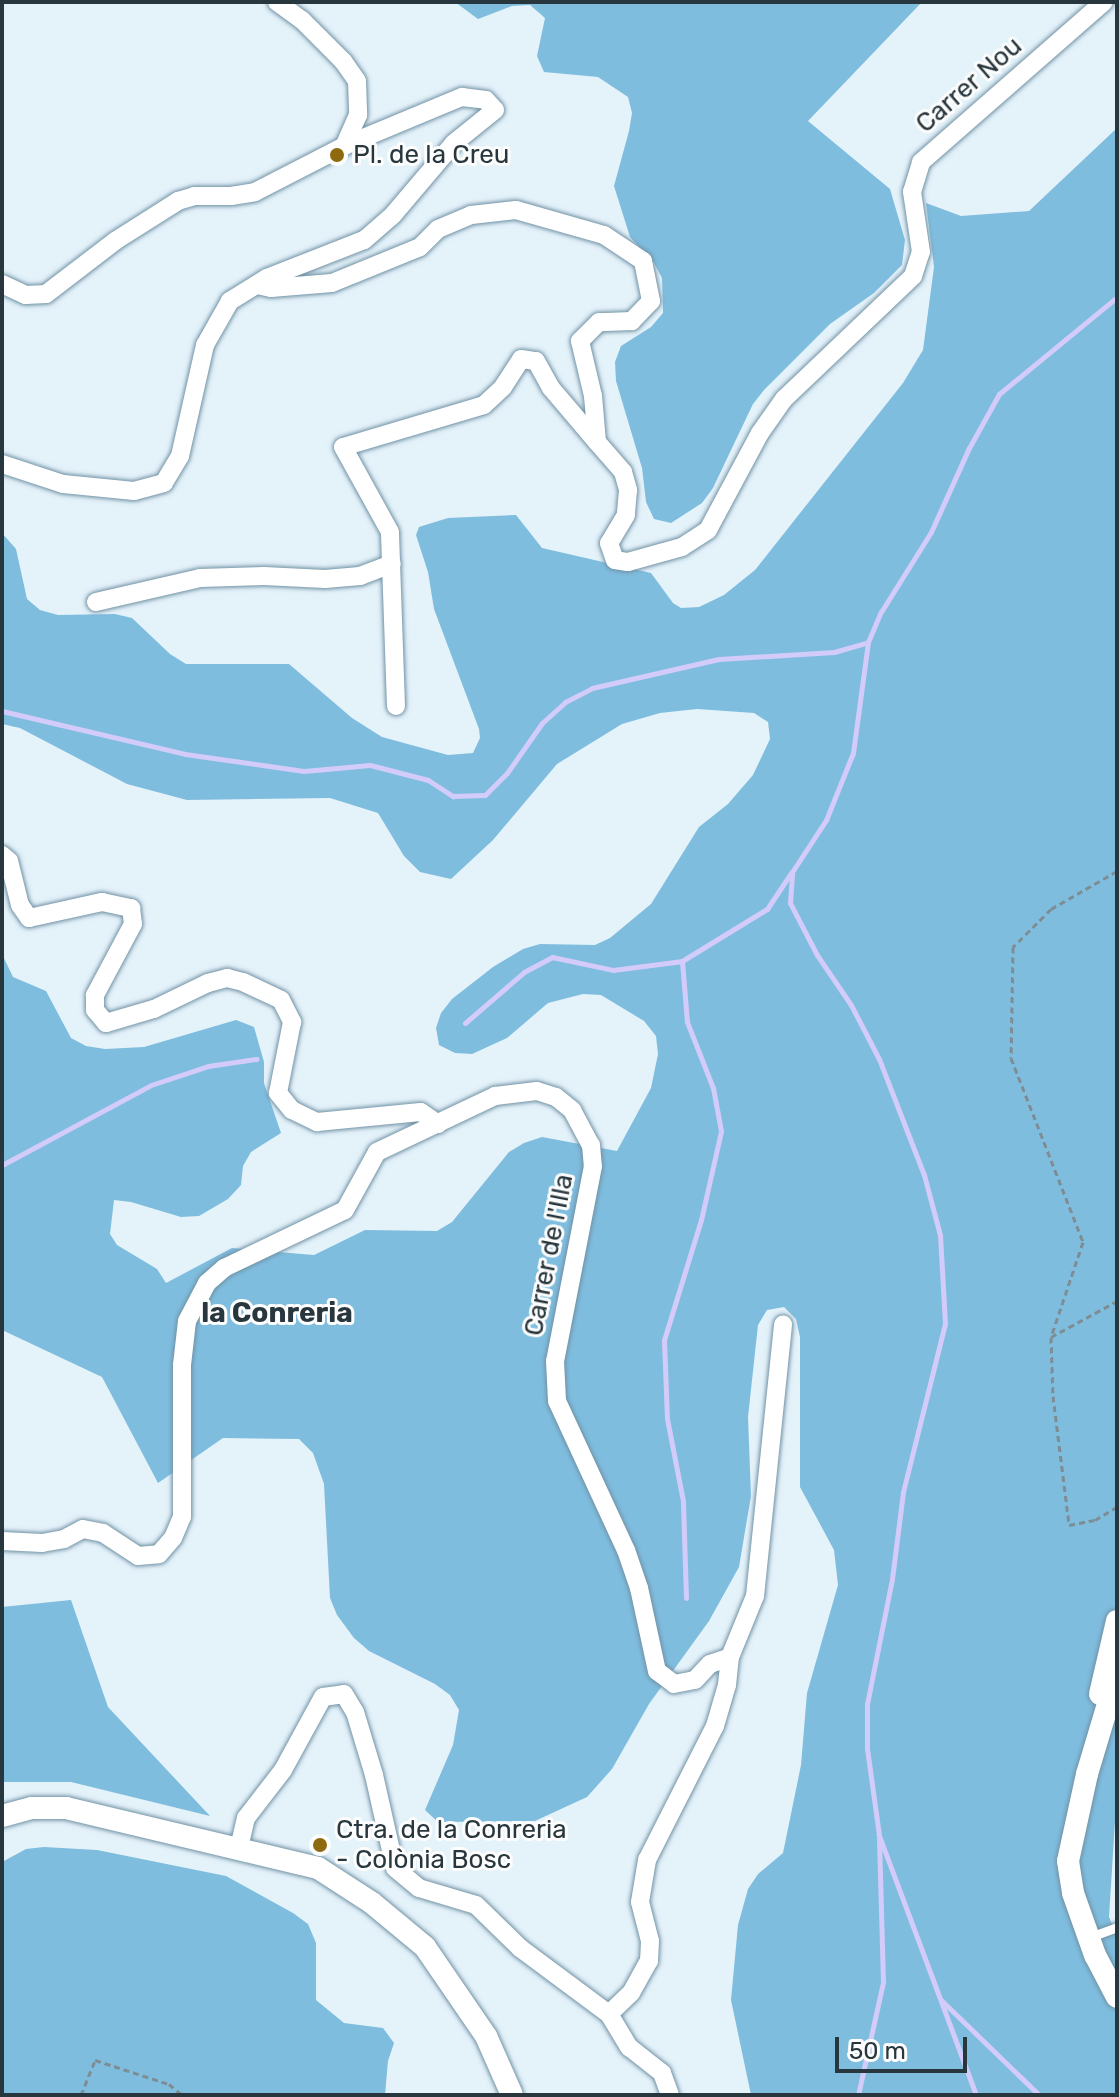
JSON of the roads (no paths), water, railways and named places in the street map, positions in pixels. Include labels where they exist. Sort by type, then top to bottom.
[{"type":"street","points":[[277,2],[302,20],[343,61],[357,81],[358,115],[344,146]]},
{"type":"street","name":"Carrer Nou","points":[[597,442],[623,472],[628,490],[626,515],[609,543],[615,560],[628,562],[682,547],[708,530],[760,433],[784,399],[913,276],[921,252],[912,192],[921,162],[1104,2]]},
{"type":"street","points":[[2,284],[26,295],[46,294],[115,241],[178,201],[194,196],[231,196],[255,192],[344,146],[462,97],[486,100],[495,110],[454,143],[393,215],[364,240],[257,285],[230,301],[205,345],[180,456],[164,483],[134,491],[63,484],[2,464]]},
{"type":"street","points":[[257,285],[271,288],[332,283],[409,253],[438,229],[471,215],[516,210],[604,235],[643,261],[651,301],[632,321],[599,322],[580,341],[593,396],[597,442]]},
{"type":"street","points":[[396,706],[390,532],[343,447],[484,405],[503,387],[521,359],[536,361],[551,388],[597,442]]},
{"type":"street","points":[[96,602],[200,578],[325,579],[360,576],[392,564]]},
{"type":"street","points":[[2,855],[9,861],[20,905],[29,918],[102,902],[131,908],[133,924],[95,995],[95,1010],[106,1023],[154,1009],[208,983],[227,978],[243,982],[281,1000],[292,1022],[278,1093],[292,1110],[317,1122],[421,1112],[438,1124]]},
{"type":"street","name":"Carrer de l'Illa","points":[[2,1541],[42,1543],[64,1539],[83,1529],[103,1533],[138,1556],[159,1554],[182,1517],[179,1387],[187,1321],[195,1300],[224,1268],[345,1210],[377,1152],[495,1096],[537,1091],[556,1097],[583,1127],[591,1145],[593,1166],[555,1361],[557,1401],[630,1559],[657,1671],[674,1684],[695,1680],[710,1664],[730,1657]]},
{"type":"street","points":[[609,2014],[631,1993],[649,1961],[650,1941],[640,1902],[647,1860],[715,1726],[727,1685],[730,1657],[755,1596],[783,1324]]},
{"type":"street","points":[[1101,1731],[1100,1690],[1117,1621]]},
{"type":"street","points":[[1117,1674],[1068,1861],[1073,1893],[1089,1937],[1117,1997]]},
{"type":"street","points":[[239,1848],[246,1818],[283,1770],[323,1697],[344,1694],[355,1712],[374,1775],[395,1868],[419,1888],[476,1905],[520,1948],[609,2014],[629,2047],[662,2073],[670,2095]]},
{"type":"street","points":[[1101,1731],[1117,1705]]},
{"type":"street","points":[[2,1816],[32,1808],[66,1808],[318,1868],[409,1932],[460,1993],[486,2036],[512,2095]]},
{"type":"lane","points":[[1089,1937],[1117,1927]]},
{"type":"waterway","points":[[976,2095],[879,1835],[867,1748],[867,1704],[892,1579],[903,1492],[945,1324],[940,1235],[924,1175],[879,1059],[851,1005],[817,955],[790,903],[792,872],[826,820],[853,753],[868,642],[881,612],[931,532],[969,448],[999,394],[1117,297]]},
{"type":"waterway","points":[[2,711],[185,754],[304,771],[370,765],[428,780],[453,796],[485,795],[507,773],[542,723],[565,702],[592,688],[719,659],[834,652],[868,642]]},
{"type":"waterway","points":[[686,1598],[683,1501],[667,1419],[664,1340],[701,1220],[721,1131],[713,1088],[687,1022],[682,961],[767,909],[791,873]]},
{"type":"waterway","points":[[465,1023],[524,972],[552,957],[613,970],[682,961]]},
{"type":"waterway","points":[[2,1165],[151,1085],[208,1066],[256,1059]]},
{"type":"waterway","points":[[858,2095],[883,1982],[879,1839]]},
{"type":"waterway","points":[[941,2000],[1039,2095]]},
{"type":"place","name":"Pl. de la Creu","points":[[337,155]]},
{"type":"place","name":"Ctra. de la Conreria - Colònia Bosc","points":[[320,1845]]},
{"type":"district","name":"la Conreria","points":[[277,1313]]}]
